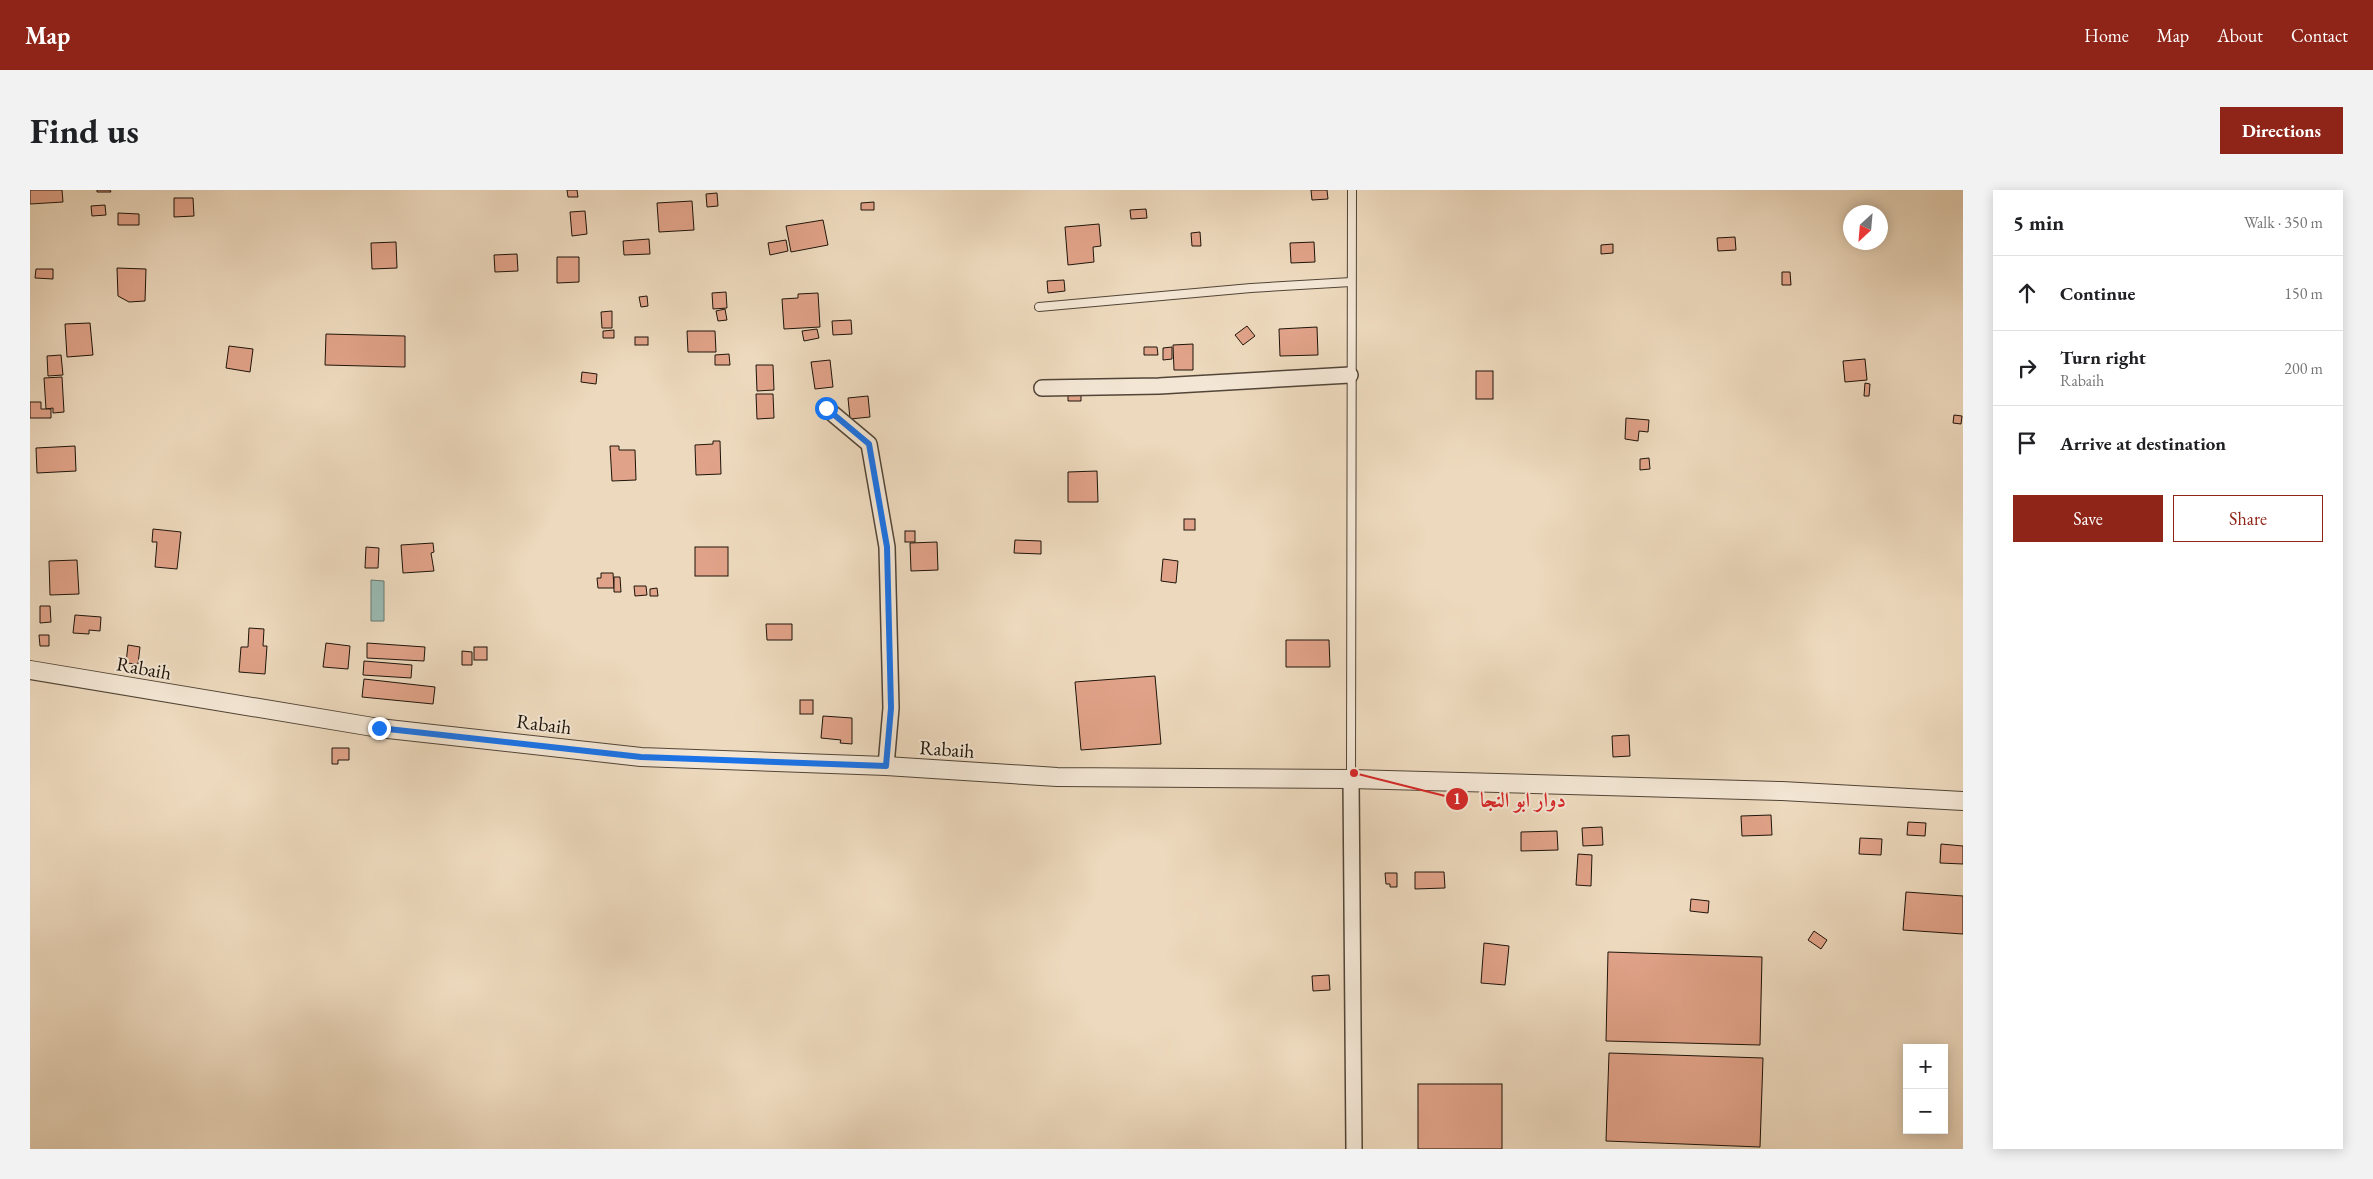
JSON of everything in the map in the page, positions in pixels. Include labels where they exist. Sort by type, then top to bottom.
[{"type":"street","points":[[1042,388],[1159,386],[1350,375]]},
{"type":"street","points":[[826,408],[869,444],[887,547],[891,708],[886,766]]},
{"type":"street","name":"Rabaih","points":[[30,670],[379,728],[641,757],[886,766],[1057,777],[1350,779],[1782,792],[1963,801]]},
{"type":"street","points":[[1350,779],[1354,1149]]},
{"type":"lane","points":[[1350,779],[1352,190]]},
{"type":"lane","points":[[1039,307],[1242,289],[1351,282]]},
{"type":"water","points":[[371,580],[384,581],[384,621],[371,621]]},
{"type":"building","points":[[30,190],[62,190],[63,202],[30,204]]},
{"type":"building","points":[[97,190],[110,190],[111,192],[97,192]]},
{"type":"building","points":[[567,190],[577,190],[578,197],[568,197]]},
{"type":"building","points":[[1311,190],[1327,190],[1328,199],[1312,200]]},
{"type":"building","points":[[717,193],[718,206],[707,207],[706,194]]},
{"type":"building","points":[[174,198],[193,198],[194,216],[174,217]]},
{"type":"building","points":[[692,201],[694,230],[659,232],[657,203]]},
{"type":"building","points":[[874,202],[874,210],[861,210],[861,203]]},
{"type":"building","points":[[105,205],[106,215],[92,216],[91,206]]},
{"type":"building","points":[[1146,209],[1147,218],[1131,219],[1130,210]]},
{"type":"building","points":[[585,211],[587,234],[572,236],[570,212]]},
{"type":"building","points":[[118,213],[139,214],[139,225],[118,225]]},
{"type":"building","points":[[823,220],[828,245],[791,252],[786,226]]},
{"type":"building","points":[[1099,224],[1101,246],[1093,247],[1094,262],[1068,265],[1065,227]]},
{"type":"building","points":[[1200,232],[1201,246],[1192,246],[1191,233]]},
{"type":"building","points":[[1735,237],[1736,250],[1718,251],[1717,238]]},
{"type":"building","points":[[649,239],[650,254],[624,255],[623,241]]},
{"type":"building","points":[[786,240],[788,251],[770,255],[768,243]]},
{"type":"building","points":[[396,242],[397,268],[372,269],[371,243]]},
{"type":"building","points":[[1314,242],[1315,262],[1291,263],[1290,243]]},
{"type":"building","points":[[1613,244],[1613,253],[1601,254],[1601,245]]},
{"type":"building","points":[[517,254],[518,271],[495,272],[494,255]]},
{"type":"building","points":[[557,257],[579,257],[579,282],[557,283]]},
{"type":"building","points":[[117,268],[146,269],[145,301],[129,302],[118,296]]},
{"type":"building","points":[[36,269],[53,269],[53,279],[35,278]]},
{"type":"building","points":[[1782,272],[1790,272],[1791,285],[1782,285]]},
{"type":"building","points":[[1064,280],[1065,291],[1048,293],[1047,281]]},
{"type":"building","points":[[726,292],[727,308],[713,309],[712,293]]},
{"type":"building","points":[[818,293],[820,327],[784,329],[782,299],[798,298],[798,294]]},
{"type":"building","points":[[647,296],[648,306],[641,307],[639,297]]},
{"type":"building","points":[[725,309],[727,320],[718,321],[716,311]]},
{"type":"building","points":[[612,311],[612,328],[602,328],[601,312]]},
{"type":"building","points":[[851,320],[852,334],[833,335],[832,321]]},
{"type":"building","points":[[90,323],[93,355],[67,357],[65,324]]},
{"type":"building","points":[[1247,326],[1255,336],[1243,345],[1235,335]]},
{"type":"building","points":[[1317,327],[1318,355],[1280,356],[1279,329]]},
{"type":"building","points":[[817,329],[819,338],[804,341],[802,331]]},
{"type":"building","points":[[614,330],[614,338],[603,338],[603,331]]},
{"type":"building","points":[[687,331],[715,331],[716,352],[688,352]]},
{"type":"building","points":[[326,334],[405,336],[405,367],[325,365]]},
{"type":"building","points":[[635,337],[648,337],[648,345],[635,345]]},
{"type":"building","points":[[1193,344],[1193,370],[1174,370],[1173,345]]},
{"type":"building","points":[[229,346],[253,349],[250,372],[226,368]]},
{"type":"building","points":[[1144,347],[1157,347],[1158,355],[1144,355]]},
{"type":"building","points":[[1172,347],[1172,359],[1163,360],[1163,348]]},
{"type":"building","points":[[729,354],[730,365],[715,365],[715,355]]},
{"type":"building","points":[[61,355],[63,375],[48,376],[47,356]]},
{"type":"building","points":[[1865,359],[1867,380],[1845,382],[1843,361]]},
{"type":"building","points":[[830,360],[833,387],[815,389],[811,362]]},
{"type":"building","points":[[756,365],[773,365],[774,390],[757,391]]},
{"type":"building","points":[[1476,371],[1493,371],[1493,399],[1476,399]]},
{"type":"building","points":[[582,372],[597,374],[596,384],[581,382]]},
{"type":"building","points":[[62,377],[64,412],[53,413],[53,408],[46,409],[44,378]]},
{"type":"building","points":[[1865,383],[1870,384],[1869,396],[1864,396]]},
{"type":"building","points":[[1081,392],[1081,401],[1068,401],[1068,393]]},
{"type":"building","points":[[756,394],[773,394],[774,418],[757,419]]},
{"type":"building","points":[[868,396],[870,417],[850,419],[848,398]]},
{"type":"building","points":[[30,402],[41,402],[41,409],[51,409],[51,418],[30,418]]},
{"type":"building","points":[[1954,415],[1962,416],[1961,424],[1953,423]]},
{"type":"building","points":[[1626,418],[1649,420],[1648,432],[1639,431],[1638,441],[1625,439]]},
{"type":"building","points":[[713,441],[720,441],[721,474],[696,475],[695,445],[713,444]]},
{"type":"building","points":[[75,446],[76,471],[37,473],[36,448]]},
{"type":"building","points":[[610,446],[619,446],[619,450],[635,450],[636,480],[612,481]]},
{"type":"building","points":[[1649,458],[1650,469],[1640,470],[1640,459]]},
{"type":"building","points":[[1097,471],[1098,502],[1068,502],[1068,472]]},
{"type":"building","points":[[1184,519],[1195,519],[1195,530],[1184,530]]},
{"type":"building","points":[[153,529],[181,532],[177,569],[155,567],[157,542],[152,542]]},
{"type":"building","points":[[905,531],[915,531],[915,542],[905,542]]},
{"type":"building","points":[[1015,540],[1041,541],[1041,554],[1014,553]]},
{"type":"building","points":[[937,542],[938,570],[911,571],[910,543]]},
{"type":"building","points":[[433,543],[434,552],[431,553],[434,571],[403,573],[401,545]]},
{"type":"building","points":[[366,547],[379,548],[378,568],[365,568]]},
{"type":"building","points":[[695,547],[728,547],[728,576],[695,576]]},
{"type":"building","points":[[1163,559],[1178,561],[1176,583],[1161,581]]},
{"type":"building","points":[[77,560],[79,594],[50,595],[49,561]]},
{"type":"building","points":[[601,573],[613,573],[614,588],[598,588],[597,578],[601,578]]},
{"type":"building","points":[[614,577],[620,577],[621,592],[614,592]]},
{"type":"building","points":[[634,586],[646,586],[647,595],[635,596]]},
{"type":"building","points":[[657,588],[658,596],[650,596],[650,589]]},
{"type":"building","points":[[40,606],[50,606],[51,622],[40,623]]},
{"type":"building","points":[[75,615],[101,617],[100,631],[89,630],[89,634],[73,633]]},
{"type":"building","points":[[766,624],[792,624],[792,640],[767,640]]},
{"type":"building","points":[[249,628],[264,629],[263,646],[267,646],[265,674],[239,672],[241,647],[248,647]]},
{"type":"building","points":[[39,635],[49,635],[49,646],[40,646]]},
{"type":"building","points":[[1286,640],[1329,640],[1330,667],[1286,667]]},
{"type":"building","points":[[326,643],[350,646],[348,669],[323,667]]},
{"type":"building","points":[[367,643],[425,647],[424,661],[367,658]]},
{"type":"building","points":[[128,645],[140,647],[138,664],[126,663]]},
{"type":"building","points":[[474,647],[487,647],[487,660],[474,660]]},
{"type":"building","points":[[462,651],[472,652],[472,665],[462,665]]},
{"type":"building","points":[[364,661],[412,665],[411,678],[363,675]]},
{"type":"building","points":[[1155,676],[1161,744],[1081,750],[1075,682]]},
{"type":"building","points":[[364,679],[435,687],[433,704],[362,697]]},
{"type":"building","points":[[800,700],[813,700],[813,714],[800,714]]},
{"type":"building","points":[[823,716],[852,718],[852,744],[840,743],[841,740],[821,738]]},
{"type":"building","points":[[1629,735],[1630,756],[1613,757],[1612,736]]},
{"type":"building","points":[[332,748],[349,748],[349,760],[338,760],[338,764],[332,764]]},
{"type":"building","points":[[1771,815],[1772,835],[1742,836],[1741,816]]},
{"type":"building","points":[[1908,822],[1926,823],[1925,836],[1907,835]]},
{"type":"building","points":[[1602,827],[1603,845],[1583,846],[1582,828]]},
{"type":"building","points":[[1557,831],[1558,850],[1521,851],[1521,832]]},
{"type":"building","points":[[1860,838],[1882,839],[1881,855],[1859,854]]},
{"type":"building","points":[[1941,844],[1963,846],[1963,864],[1940,863]]},
{"type":"building","points":[[1578,854],[1592,855],[1591,886],[1576,885]]},
{"type":"building","points":[[1415,872],[1444,872],[1445,888],[1415,889]]},
{"type":"building","points":[[1385,873],[1397,873],[1397,887],[1390,887],[1390,884],[1386,884]]},
{"type":"building","points":[[1906,892],[1963,896],[1963,934],[1903,930]]},
{"type":"building","points":[[1691,899],[1709,901],[1708,913],[1690,911]]},
{"type":"building","points":[[1814,931],[1827,940],[1821,949],[1808,940]]},
{"type":"building","points":[[1484,943],[1509,946],[1505,985],[1481,983]]},
{"type":"building","points":[[1608,952],[1762,957],[1760,1045],[1606,1041]]},
{"type":"building","points":[[1329,975],[1330,990],[1313,991],[1312,976]]},
{"type":"building","points":[[1609,1053],[1763,1058],[1760,1147],[1606,1141]]},
{"type":"building","points":[[1418,1084],[1502,1084],[1502,1149],[1418,1149]]},
{"type":"place","name":"دوار ابو النجا","points":[[1354,773]]},
{"type":"route","points":[[379,728],[641,757],[886,766],[891,708],[887,547],[869,444],[826,408]]}]
